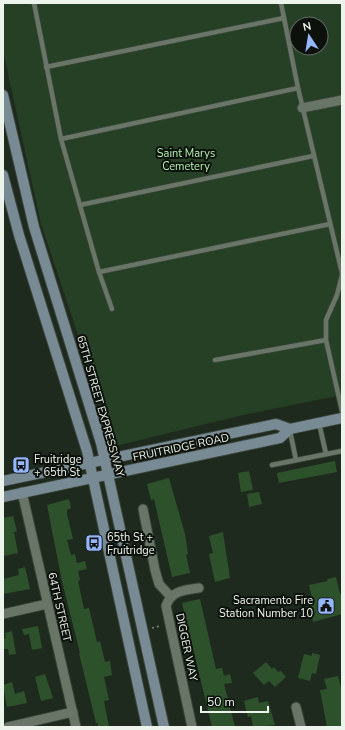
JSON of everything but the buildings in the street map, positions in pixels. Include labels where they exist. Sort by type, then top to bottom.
[{"type":"main road","name":"65TH STREET EXPRESSWAY","points":[[3,95],[34,227],[105,458],[164,727]]},
{"type":"main road","points":[[3,175],[18,235],[89,462],[147,727]]},
{"type":"main road","name":"FRUITRIDGE ROAD","points":[[3,497],[280,438],[290,429],[342,418]]},
{"type":"main road","name":"FRUITRIDGE ROAD","points":[[3,481],[105,458],[276,424],[290,429]]},
{"type":"street","points":[[302,108],[342,100]]},
{"type":"street","name":"64TH STREET","points":[[22,492],[76,727]]},
{"type":"street","points":[[143,509],[159,584],[171,597],[178,591],[199,588]]},
{"type":"street","name":"DIGGER WAY","points":[[171,597],[166,606],[192,727]]},
{"type":"street","points":[[3,614],[47,604]]},
{"type":"street","points":[[296,707],[301,727]]},
{"type":"street","points":[[8,727],[73,712]]},
{"type":"lane","points":[[34,3],[61,139],[99,272],[112,309]]},
{"type":"lane","points":[[281,3],[302,108],[342,274],[337,295],[326,320],[326,340],[342,412]]},
{"type":"lane","points":[[46,67],[284,18]]},
{"type":"lane","points":[[61,139],[298,88]]},
{"type":"lane","points":[[80,205],[313,156]]},
{"type":"lane","points":[[99,272],[330,224]]},
{"type":"lane","points":[[215,360],[326,340]]},
{"type":"lane","points":[[318,423],[326,454]]},
{"type":"lane","points":[[290,429],[296,460]]},
{"type":"lane","points":[[272,466],[342,451]]},
{"type":"path","points":[[143,630],[170,624]]},
{"type":"green space","name":"Saint Marys Cemetery","points":[[3,3],[342,3],[342,395],[243,415],[115,446],[41,224],[3,51]]},
{"type":"place","name":"Fruitridge + 65th St","points":[[21,465]]},
{"type":"place","name":"65th St + Fruitridge","points":[[94,543]]},
{"type":"place","name":"Sacramento Fire Station Number 10","points":[[326,606]]}]
